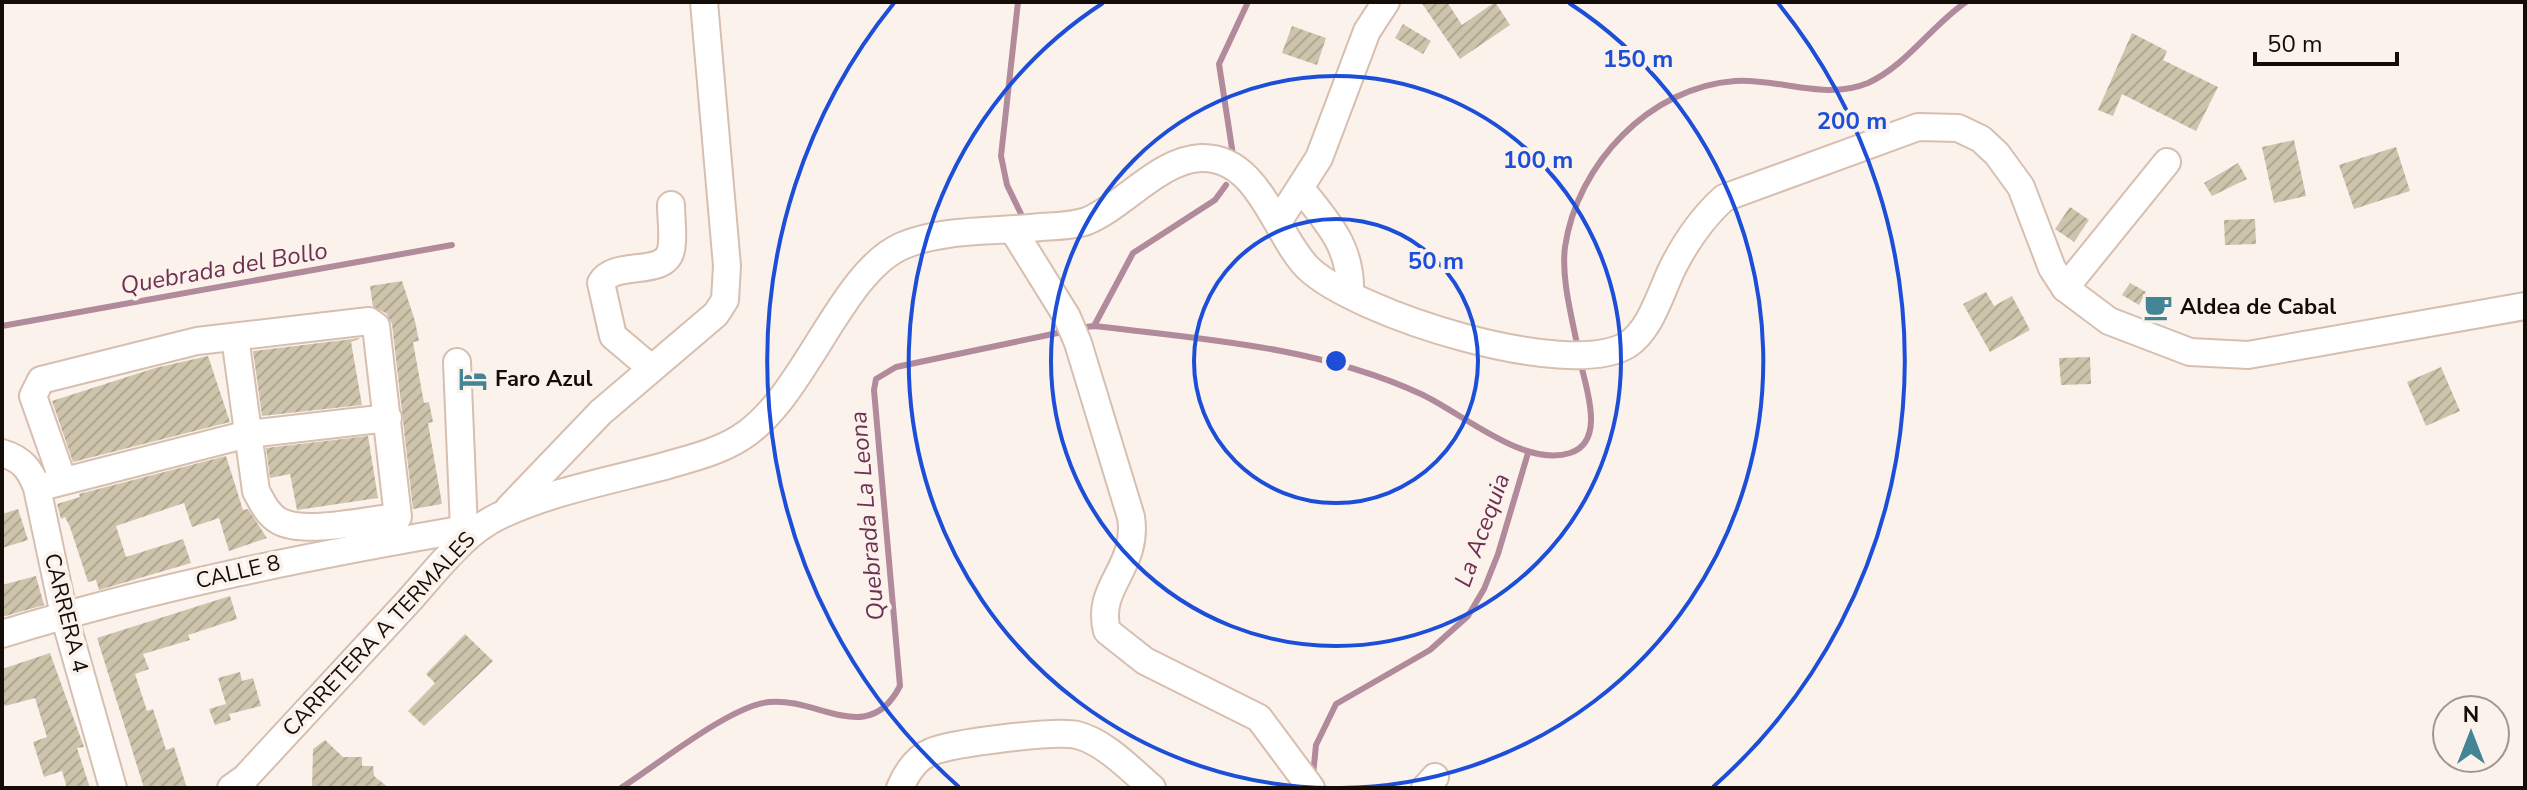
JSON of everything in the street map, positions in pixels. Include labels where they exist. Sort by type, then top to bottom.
[{"type":"street","points":[[504,514],[601,412],[716,314],[725,300],[728,283],[704,2]]},
{"type":"street","points":[[1278,222],[1302,190],[1319,158],[1367,31],[1386,2]]},
{"type":"street","name":"CARRETERA A TERMALES","points":[[231,788],[245,778],[471,528],[504,514],[707,454],[742,437],[772,410],[872,268],[901,247],[968,233],[1082,223],[1182,162],[1201,158],[1222,161],[1239,171],[1308,267],[1350,294],[1483,345],[1552,354],[1604,355],[1630,343],[1645,326],[1676,260],[1707,214],[1724,198],[1918,127],[1958,128],[1981,139],[1997,154],[2021,187],[2052,268],[2065,288]]},
{"type":"street","points":[[2167,162],[2065,288],[2109,321],[2134,333],[2190,352],[2248,355],[2525,306]]},
{"type":"street","points":[[1302,190],[1341,243],[1351,269],[1350,294]]},
{"type":"street","points":[[651,368],[613,336],[601,283],[612,271],[660,263],[667,258],[671,250],[671,205]]},
{"type":"street","points":[[1013,230],[1067,317],[1078,343],[1133,535],[1129,556],[1105,605],[1107,631],[1145,661],[1259,718],[1273,732],[1304,785]]},
{"type":"street","points":[[235,337],[248,434],[256,491],[277,520],[296,527],[398,517],[388,418],[376,326],[372,322],[351,321],[235,337],[137,355],[36,384],[33,396],[50,485],[248,434],[388,418]]},
{"type":"street","points":[[457,362],[471,528]]},
{"type":"street","name":"CARRERA 4","points":[[2,453],[17,457],[50,485],[64,615],[113,788]]},
{"type":"street","name":"CALLE 8","points":[[2,634],[64,615],[272,563],[471,528]]},
{"type":"street","points":[[900,788],[906,775],[932,751],[1037,734],[1068,734],[1081,736],[1116,757],[1152,788]]},
{"type":"building","points":[[1421,2],[1447,2],[1462,25],[1495,2],[1510,25],[1460,59]]},
{"type":"building","points":[[1403,24],[1431,41],[1423,54],[1395,38]]},
{"type":"building","points":[[1292,26],[1326,38],[1317,65],[1282,53]]},
{"type":"building","points":[[2132,33],[2167,51],[2163,60],[2218,87],[2196,131],[2122,94],[2113,116],[2098,110]]},
{"type":"building","points":[[2294,140],[2306,196],[2274,203],[2262,147]]},
{"type":"building","points":[[2396,147],[2410,191],[2354,209],[2339,165]]},
{"type":"building","points":[[2238,163],[2247,179],[2212,196],[2204,183]]},
{"type":"building","points":[[2070,207],[2089,220],[2074,242],[2055,229]]},
{"type":"building","points":[[2255,219],[2256,244],[2225,245],[2224,220]]},
{"type":"building","points":[[402,281],[419,341],[413,342],[424,403],[429,402],[433,422],[428,423],[442,504],[413,509],[392,324],[386,313],[373,307],[370,286]]},
{"type":"building","points":[[2130,283],[2146,292],[2139,305],[2122,295]]},
{"type":"building","points":[[1986,292],[1994,306],[2012,296],[2030,330],[1990,352],[1963,304]]},
{"type":"building","points":[[361,338],[351,342],[362,405],[262,416],[253,351]]},
{"type":"building","points":[[208,356],[230,422],[73,462],[52,401],[155,368]]},
{"type":"building","points":[[2090,357],[2091,384],[2061,385],[2059,358]]},
{"type":"building","points":[[2441,367],[2460,411],[2426,426],[2407,382]]},
{"type":"building","points":[[368,436],[378,498],[297,510],[290,474],[270,478],[266,448]]},
{"type":"building","points":[[226,456],[243,510],[248,509],[267,538],[229,551],[219,518],[192,527],[184,503],[116,526],[126,557],[183,539],[191,563],[99,590],[96,580],[88,582],[70,527],[65,517],[61,519],[57,504],[80,497],[79,494]]},
{"type":"building","points":[[18,509],[28,540],[2,548],[2,514]]},
{"type":"building","points":[[36,576],[44,605],[2,617],[2,585]]},
{"type":"building","points":[[230,596],[237,619],[188,635],[190,640],[143,654],[149,669],[135,674],[147,711],[153,709],[166,750],[174,747],[187,788],[144,788],[97,638]]},
{"type":"building","points":[[465,634],[493,661],[424,726],[408,711],[435,683],[426,674]]},
{"type":"building","points":[[50,653],[84,747],[77,748],[90,788],[67,788],[62,771],[44,777],[33,742],[47,737],[35,698],[5,706],[2,698],[2,669]]},
{"type":"building","points":[[240,672],[242,681],[253,678],[261,706],[229,714],[231,720],[215,725],[209,709],[226,704],[218,678]]},
{"type":"building","points":[[325,740],[343,757],[362,757],[362,766],[373,766],[374,776],[389,788],[312,788],[313,749]]},
{"type":"waterway","points":[[1018,2],[1001,156],[1007,185],[1023,218]]},
{"type":"waterway","points":[[1233,155],[1219,64],[1248,2]]},
{"type":"waterway","name":"Quebrada La Leona","points":[[1578,349],[1566,285],[1565,247],[1572,216],[1585,187],[1623,135],[1647,114],[1674,98],[1704,86],[1751,81],[1835,90],[1868,83],[1895,66],[1966,2]]},
{"type":"waterway","points":[[1094,326],[1133,253],[1215,200],[1226,185]]},
{"type":"waterway","name":"Quebrada del Bollo","points":[[2,326],[452,245]]},
{"type":"waterway","name":"Quebrada La Leona","points":[[1078,328],[1094,326],[1219,341],[1342,365],[1421,394],[1513,446],[1552,456],[1570,453],[1581,447],[1588,437],[1591,412],[1580,360]]},
{"type":"waterway","name":"Quebrada La Leona","points":[[621,788],[694,738],[753,706],[788,702],[858,717],[873,714],[887,704],[900,686],[874,390],[876,379],[896,367],[1067,331]]},
{"type":"waterway","name":"La Acequia","points":[[1313,775],[1316,745],[1336,704],[1430,650],[1468,616],[1484,589],[1498,554],[1528,453]]},
{"type":"place","name":"Aldea de Cabal","points":[[2158,307]]},
{"type":"place","name":"Faro Azul","points":[[473,379]]}]
